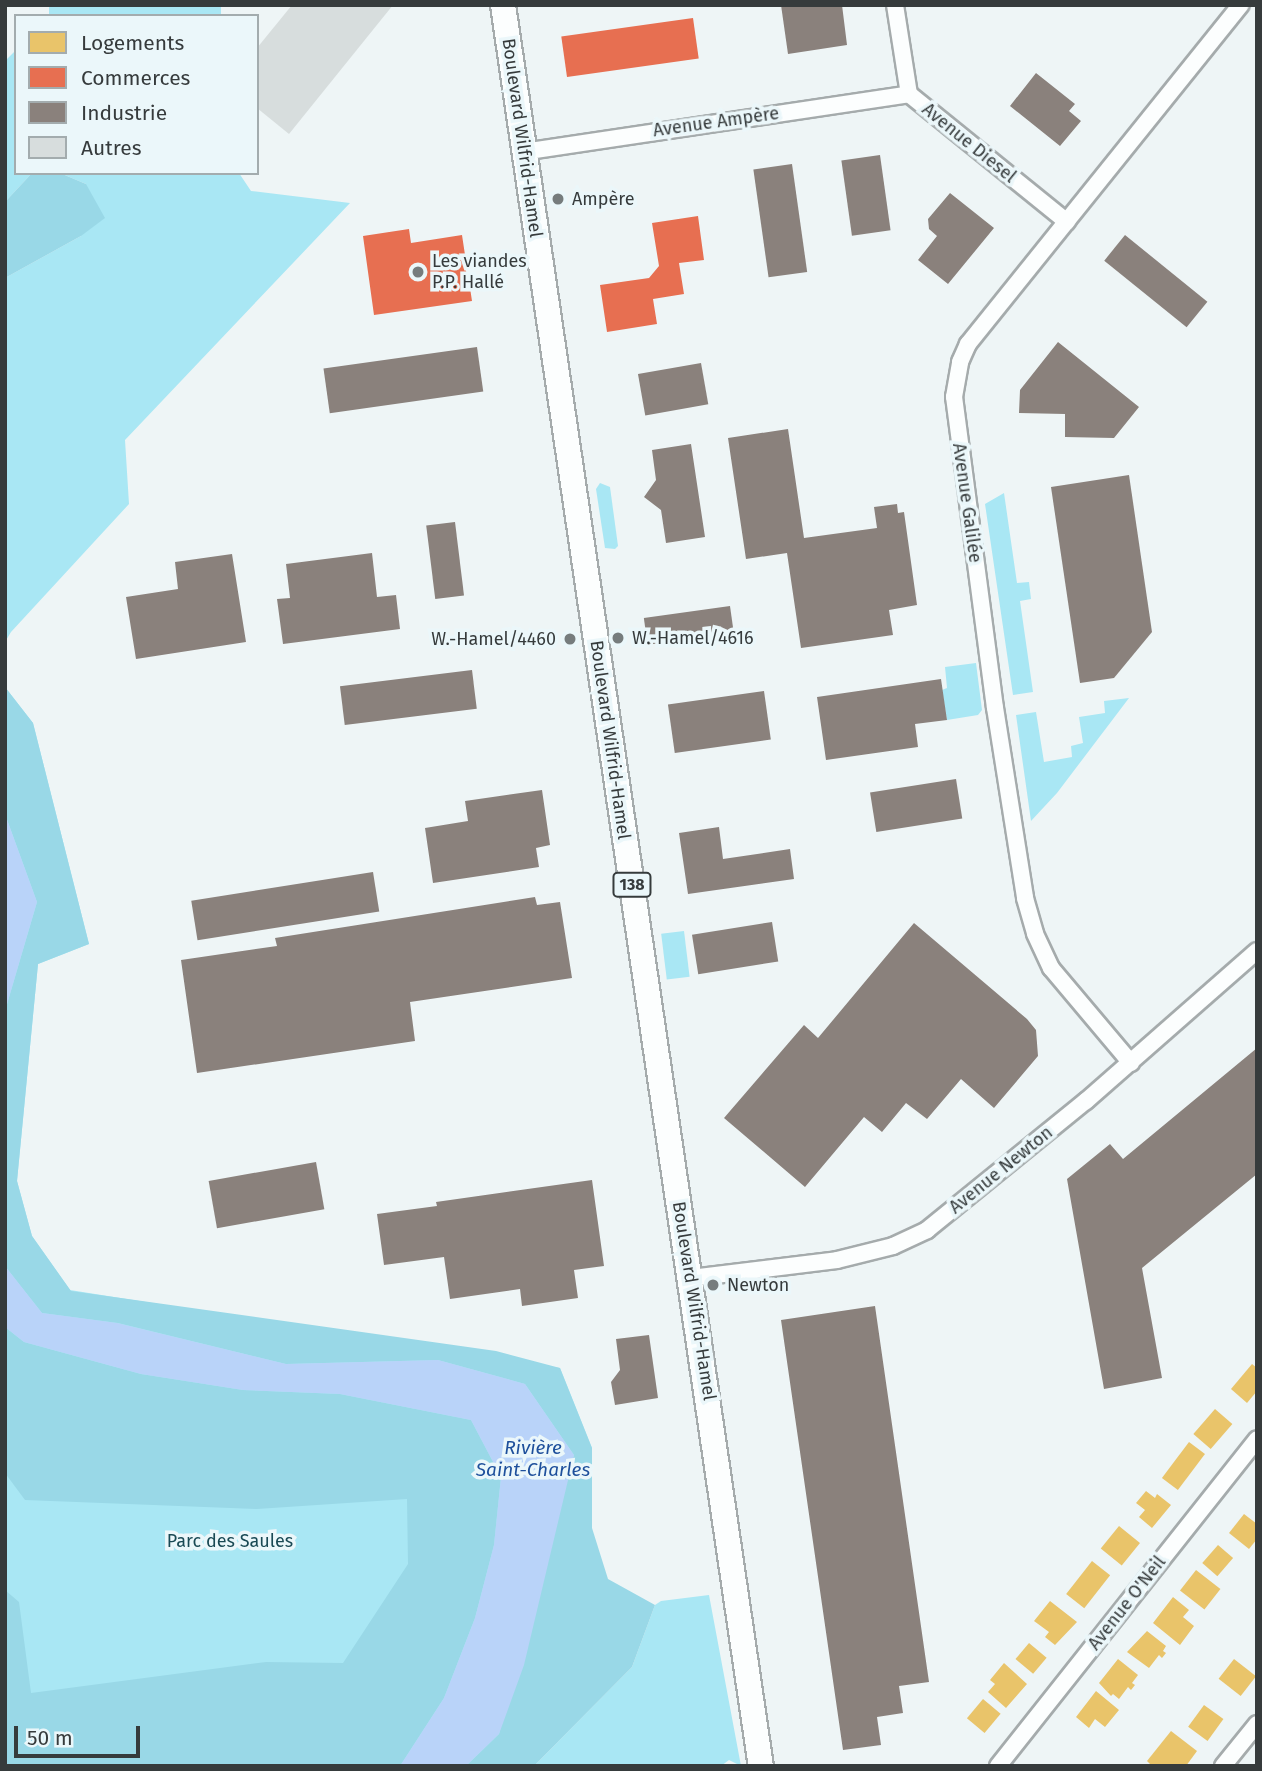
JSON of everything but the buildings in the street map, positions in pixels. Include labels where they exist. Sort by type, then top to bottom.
[{"type":"main road","name":"Boulevard Wilfrid-Hamel","points":[[503,5],[761,1766]]},
{"type":"street","name":"Avenue Diesel","points":[[895,5],[909,94],[1068,222]]},
{"type":"street","name":"Avenue Galilée","points":[[1131,1063],[1051,968],[1035,933],[1025,897],[995,708],[954,397],[960,362],[968,344],[1241,5]]},
{"type":"street","name":"Avenue Ampère","points":[[523,152],[909,94]]},
{"type":"street","name":"Avenue Newton","points":[[691,1278],[837,1260],[893,1246],[926,1230],[1131,1063],[1257,951]]},
{"type":"street","name":"Avenue O'Neil","points":[[998,1766],[1257,1439]]},
{"type":"street","points":[[1223,1766],[1257,1724]]},
{"type":"green space","points":[[49,5],[221,5],[221,14],[49,14]]},
{"type":"green space","points":[[14,52],[14,175],[30,175],[5,202],[5,61]]},
{"type":"green space","points":[[65,175],[240,175],[251,191],[350,203],[125,440],[129,504],[11,632],[5,642],[5,278],[81,236],[86,184]]},
{"type":"green space","points":[[600,483],[610,487],[618,546],[615,549],[605,548],[596,489]]},
{"type":"green space","points":[[1004,493],[1017,583],[1029,582],[1031,599],[1020,601],[1033,692],[1013,695],[985,504]]},
{"type":"green space","points":[[976,663],[982,710],[978,715],[947,720],[942,690],[947,688],[945,667]]},
{"type":"green space","name":"Parc des Saules","points":[[5,687],[33,723],[89,944],[38,964],[17,1181],[32,1236],[70,1290],[560,1368],[592,1448],[497,1766],[5,1766]]},
{"type":"green space","points":[[1129,698],[1057,793],[1031,821],[1016,715],[1036,712],[1044,762],[1072,757],[1071,746],[1083,743],[1079,717],[1105,713],[1104,701]]},
{"type":"green space","points":[[684,931],[690,977],[667,979],[661,934]]},
{"type":"green space","points":[[709,1595],[741,1766],[729,1760],[721,1766],[534,1766],[632,1667],[655,1605],[661,1601]]},
{"type":"shaded area","points":[[30,175],[65,175],[86,184],[105,218],[81,236],[5,278],[5,202]]},
{"type":"shaded area","points":[[5,687],[33,723],[89,944],[38,964],[17,1181],[32,1236],[71,1291],[496,1351],[560,1368],[592,1448],[592,1528],[608,1579],[655,1605],[632,1667],[534,1766],[466,1766],[499,1734],[574,1455],[525,1384],[438,1360],[286,1364],[118,1323],[42,1313],[5,1266],[5,1011],[37,902],[5,814]]},
{"type":"shaded area","points":[[5,1327],[24,1342],[141,1374],[243,1390],[340,1394],[471,1420],[501,1477],[494,1545],[475,1618],[444,1698],[400,1766],[5,1766],[5,1590],[19,1602],[31,1693],[266,1662],[343,1663],[408,1564],[407,1499],[257,1509],[25,1500],[5,1473]]},
{"type":"water","points":[[5,814],[37,902],[5,1011]]},
{"type":"water","name":"Rivière Saint-Charles","points":[[5,1266],[42,1313],[117,1323],[286,1364],[438,1360],[525,1384],[574,1455],[524,1665],[499,1734],[466,1766],[400,1766],[444,1698],[475,1618],[494,1545],[501,1477],[471,1420],[340,1394],[243,1390],[141,1374],[24,1342],[5,1327]]},
{"type":"place","name":"Ampère","points":[[558,199]]},
{"type":"place","name":"Les viandes P.P. Hallé","points":[[418,272]]},
{"type":"place","name":"W.-Hamel/4616","points":[[618,638]]},
{"type":"place","name":"W.-Hamel/4460","points":[[570,639]]},
{"type":"place","name":"Newton","points":[[713,1285]]}]
